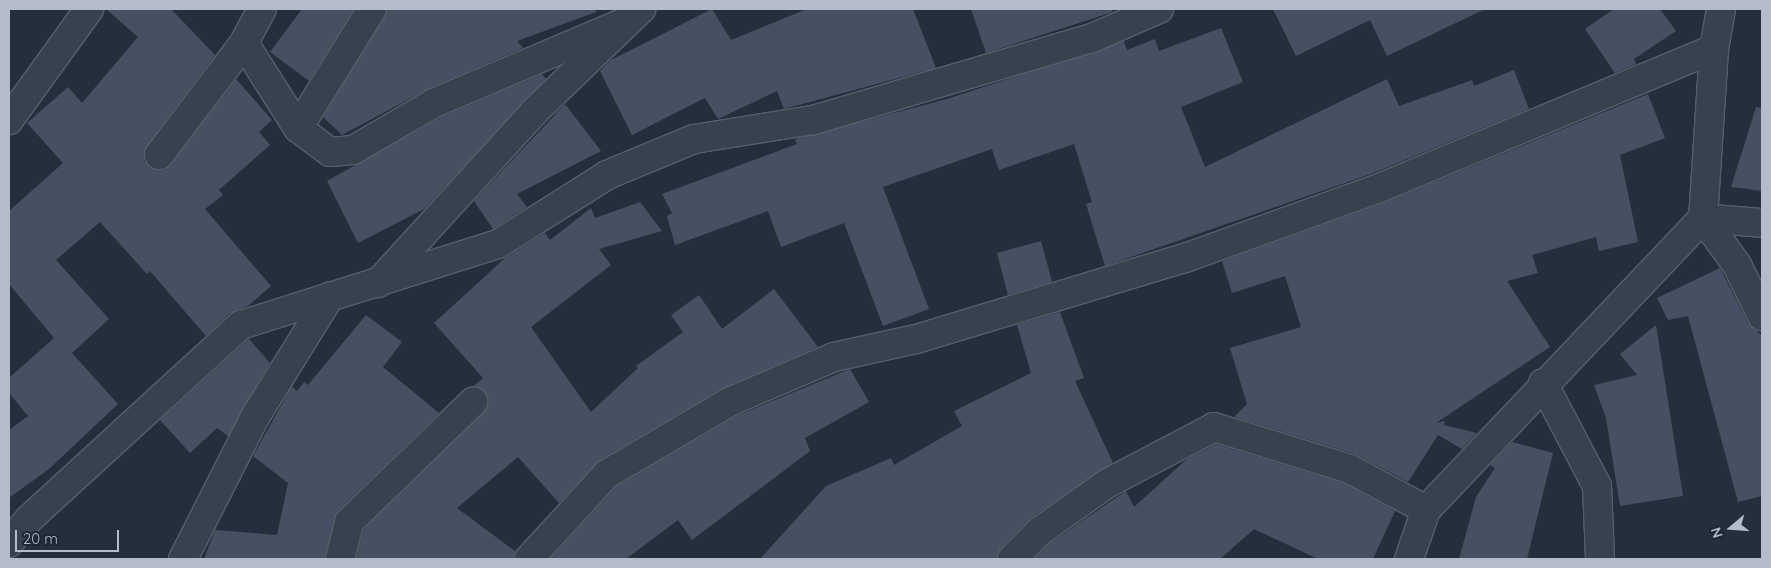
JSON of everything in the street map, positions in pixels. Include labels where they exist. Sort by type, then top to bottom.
[{"type":"street","points":[[9,120],[89,9]]},
{"type":"street","points":[[159,155],[244,43],[262,9]]},
{"type":"street","points":[[298,128],[372,9]]},
{"type":"street","points":[[9,543],[29,519],[241,325],[330,296],[377,284],[498,244],[607,175],[694,139],[822,118],[1092,38],[1159,9]]},
{"type":"street","points":[[1721,9],[1714,49],[1703,218],[1737,265],[1762,316]]},
{"type":"street","points":[[244,43],[298,128],[330,152],[353,150],[434,104],[633,15]]},
{"type":"street","points":[[377,284],[534,112],[633,15]]},
{"type":"street","points":[[529,559],[607,474],[729,402],[773,383],[834,357],[916,340],[1185,258],[1377,189],[1714,49]]},
{"type":"street","points":[[1703,218],[1762,223]]},
{"type":"street","points":[[1409,559],[1426,510],[1470,468],[1543,383],[1703,218]]},
{"type":"street","points":[[183,559],[255,417],[330,296]]},
{"type":"street","points":[[1543,383],[1597,486],[1600,559]]},
{"type":"street","points":[[340,559],[349,522],[473,402]]},
{"type":"street","points":[[1012,559],[1040,531],[1108,483],[1214,427],[1350,469],[1426,510]]},
{"type":"building","points":[[106,9],[171,9],[215,55],[147,146],[144,161],[150,168],[165,170],[171,164],[236,79],[272,120],[259,132],[270,145],[219,190],[223,195],[205,209],[271,286],[248,306],[230,313],[206,336],[150,271],[147,274],[100,222],[56,260],[109,319],[72,353],[118,404],[49,469],[9,498],[9,430],[28,416],[9,393],[9,378],[54,338],[9,284],[9,211],[63,163],[27,123],[68,87],[82,103],[138,37]]},
{"type":"building","points":[[302,9],[354,9],[309,81],[270,52]]},
{"type":"building","points":[[388,9],[596,9],[596,12],[517,41],[523,48],[428,89],[342,135],[323,117]]},
{"type":"building","points":[[712,9],[731,40],[807,9],[913,9],[936,68],[784,109],[777,91],[718,119],[705,98],[632,135],[600,71],[611,60]]},
{"type":"building","points":[[971,9],[1111,9],[1113,12],[986,53]]},
{"type":"building","points":[[1273,9],[1485,9],[1387,56],[1370,20],[1296,56]]},
{"type":"building","points":[[1614,9],[1660,9],[1676,31],[1634,59],[1636,64],[1615,73],[1585,29]]},
{"type":"building","points":[[1221,28],[1243,82],[1181,107],[1205,167],[1387,79],[1399,106],[1472,80],[1474,86],[1514,70],[1529,109],[1371,174],[1105,266],[1086,204],[1092,202],[1074,144],[999,170],[992,149],[883,187],[929,309],[883,326],[844,223],[781,247],[768,211],[675,245],[667,216],[672,213],[662,194],[797,144],[795,139],[947,99],[1124,41],[1127,50],[1155,39],[1159,51]]},
{"type":"building","points":[[542,74],[546,79],[424,209],[358,243],[327,181],[441,117]]},
{"type":"building","points":[[1648,94],[1665,138],[1620,155],[1638,242],[1599,251],[1596,237],[1532,255],[1538,273],[1507,281],[1550,347],[1436,423],[1445,421],[1444,425],[1477,433],[1462,449],[1438,435],[1408,482],[1355,454],[1234,417],[1247,404],[1230,348],[1301,327],[1285,276],[1232,293],[1222,261],[1383,203]]},
{"type":"building","points":[[565,104],[601,151],[517,194],[527,207],[493,229],[474,201]]},
{"type":"building","points":[[1756,107],[1762,108],[1762,191],[1731,187]]},
{"type":"building","points":[[640,202],[662,231],[599,249],[611,265],[531,327],[591,412],[638,368],[636,366],[683,332],[671,315],[699,295],[722,329],[774,289],[818,347],[721,389],[599,461],[559,503],[518,457],[457,508],[516,552],[514,559],[356,559],[363,530],[488,407],[485,392],[473,387],[483,378],[434,323],[505,258],[545,233],[550,240],[591,208],[595,218]]},
{"type":"building","points":[[1041,241],[1052,282],[1008,295],[997,253]]},
{"type":"building","points":[[1720,268],[1748,323],[1762,336],[1762,496],[1738,502],[1688,316],[1668,320],[1657,298]]},
{"type":"building","points":[[1060,312],[1084,378],[1075,381],[1113,463],[1031,518],[1001,548],[997,559],[760,559],[826,486],[891,458],[894,465],[962,426],[954,411],[1031,373],[1017,325]]},
{"type":"building","points":[[366,315],[402,342],[383,367],[439,413],[338,511],[325,559],[204,559],[215,530],[277,535],[288,483],[253,456],[292,386],[297,391],[304,382],[308,385]]},
{"type":"building","points":[[1656,325],[1683,496],[1620,506],[1606,418],[1594,385],[1637,375],[1620,354]]},
{"type":"building","points":[[249,339],[270,363],[228,436],[217,428],[190,453],[160,420]]},
{"type":"building","points":[[850,369],[869,402],[805,438],[810,451],[692,540],[678,520],[626,559],[550,559],[617,486],[736,416]]},
{"type":"building","points":[[1512,442],[1553,453],[1527,559],[1459,559],[1476,497],[1495,468],[1490,465]]},
{"type":"building","points":[[1216,444],[1344,483],[1395,511],[1373,559],[1318,559],[1254,529],[1220,559],[1034,559],[1050,543],[1126,491],[1134,507],[1187,459]]}]
